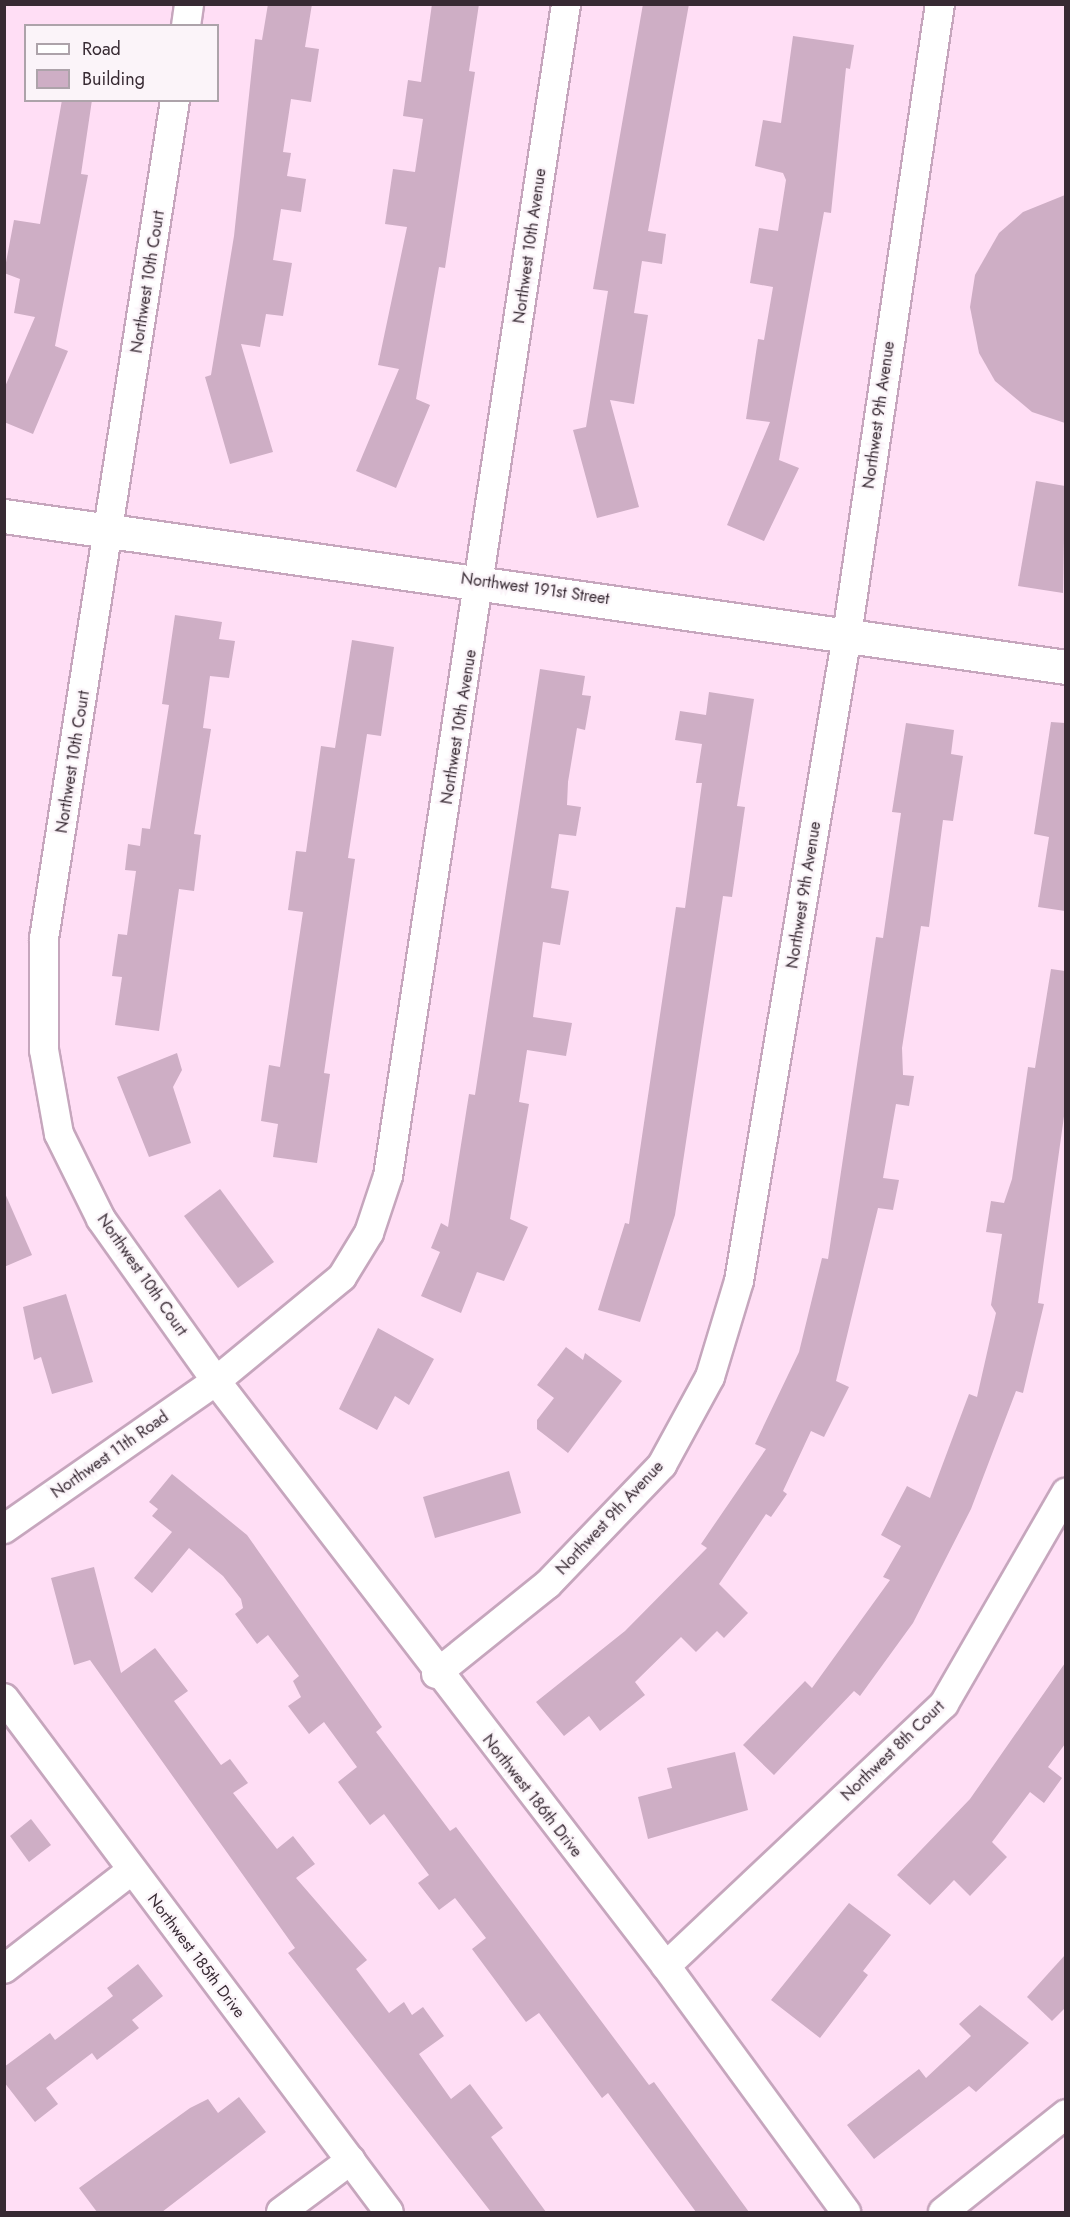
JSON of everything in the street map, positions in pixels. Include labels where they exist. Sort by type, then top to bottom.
[{"type":"street","points":[[186,24],[189,4]]},
{"type":"street","name":"Northwest 10th Avenue","points":[[216,1381],[342,1277],[372,1224],[388,1176],[482,581],[566,4]]},
{"type":"street","name":"Northwest 9th Avenue","points":[[436,1674],[548,1584],[662,1465],[710,1377],[739,1281],[847,634],[940,4]]},
{"type":"street","name":"Northwest 10th Court","points":[[175,102],[110,532],[44,938],[44,1050],[59,1134],[101,1219],[216,1381]]},
{"type":"street","name":"Northwest 191st Street","points":[[4,516],[482,581],[1065,667]]},
{"type":"street","name":"Northwest 11th Road","points":[[4,1529],[216,1381]]},
{"type":"street","name":"Northwest 186th Drive","points":[[216,1381],[436,1674],[666,1966],[846,2212]]},
{"type":"street","name":"Northwest 8th Court","points":[[666,1966],[944,1704],[1065,1493]]},
{"type":"street","name":"Northwest 185th Drive","points":[[4,1698],[131,1871],[389,2212]]},
{"type":"street","points":[[4,1969],[131,1871]]},
{"type":"street","points":[[943,2212],[1065,2114]]},
{"type":"street","points":[[281,2212],[351,2160]]},
{"type":"building","points":[[268,4],[312,4],[305,47],[319,49],[311,102],[291,99],[283,152],[291,153],[287,176],[306,179],[301,212],[281,209],[273,260],[292,263],[283,316],[266,314],[260,347],[241,344],[273,452],[230,464],[205,377],[211,375],[234,236],[255,39],[262,40]]},
{"type":"building","points":[[432,4],[479,4],[469,71],[475,72],[445,268],[439,267],[416,399],[430,405],[396,488],[356,471],[399,369],[378,365],[407,227],[385,224],[393,169],[415,172],[423,119],[403,116],[408,80],[421,82]]},
{"type":"building","points":[[643,4],[689,4],[648,231],[666,234],[662,264],[642,261],[634,313],[648,315],[634,404],[610,400],[639,507],[597,518],[573,430],[586,427],[608,291],[593,289]]},
{"type":"building","points":[[793,36],[854,45],[850,69],[846,68],[831,213],[824,212],[779,460],[799,468],[764,541],[727,525],[770,422],[746,419],[758,339],[764,340],[773,287],[750,283],[759,228],[778,231],[786,180],[783,173],[755,166],[763,120],[781,123]]},
{"type":"building","points":[[62,102],[92,102],[81,174],[88,175],[55,346],[68,351],[33,434],[4,422],[4,389],[35,317],[14,313],[20,279],[4,273],[14,220],[40,224]]},
{"type":"building","points":[[1065,195],[1065,423],[1032,412],[995,381],[979,353],[970,307],[975,275],[999,233],[1023,212]]},
{"type":"building","points":[[1036,481],[1065,486],[1063,593],[1018,586]]},
{"type":"building","points":[[175,615],[222,622],[219,639],[235,641],[229,678],[210,676],[203,728],[211,729],[194,834],[201,835],[194,891],[179,889],[159,1031],[115,1025],[122,977],[112,976],[118,934],[127,935],[136,871],[125,870],[128,844],[140,846],[142,828],[150,829],[169,705],[162,704]]},
{"type":"building","points":[[352,640],[394,647],[381,736],[367,734],[348,858],[355,859],[324,1073],[330,1074],[317,1163],[273,1157],[278,1124],[261,1121],[269,1065],[280,1067],[303,912],[288,910],[296,851],[306,852],[321,746],[335,748]]},
{"type":"building","points":[[540,669],[585,676],[582,695],[591,696],[585,730],[577,728],[568,782],[567,805],[581,807],[576,836],[559,834],[551,888],[569,891],[560,945],[543,942],[533,1017],[572,1023],[566,1056],[527,1050],[519,1102],[529,1104],[510,1219],[528,1227],[504,1281],[477,1272],[461,1313],[421,1296],[440,1252],[431,1248],[441,1223],[448,1227],[469,1094],[475,1095]]},
{"type":"building","points":[[709,692],[754,699],[737,806],[745,807],[732,897],[723,896],[675,1215],[640,1322],[598,1310],[625,1223],[629,1224],[676,907],[685,908],[702,783],[696,783],[702,744],[675,740],[680,711],[706,715]]},
{"type":"building","points":[[1051,722],[1065,723],[1065,911],[1038,907],[1049,837],[1034,834]]},
{"type":"building","points":[[906,723],[954,730],[951,754],[963,756],[953,821],[943,820],[929,927],[921,926],[902,1048],[903,1075],[914,1076],[909,1106],[896,1104],[883,1178],[899,1180],[893,1210],[878,1208],[836,1381],[849,1387],[824,1437],[811,1431],[783,1491],[787,1494],[771,1517],[766,1514],[719,1584],[748,1613],[724,1638],[717,1631],[696,1652],[681,1637],[635,1682],[645,1695],[600,1731],[589,1716],[564,1736],[536,1702],[625,1631],[707,1548],[701,1544],[766,1449],[755,1444],[799,1352],[822,1258],[828,1259],[876,937],[883,938],[901,813],[892,812]]},
{"type":"building","points":[[1051,969],[1065,971],[1065,1109],[1038,1303],[1044,1304],[1023,1393],[1016,1391],[971,1509],[913,1623],[860,1696],[854,1691],[774,1775],[743,1745],[805,1681],[812,1688],[890,1580],[883,1577],[901,1546],[881,1535],[907,1486],[930,1498],[969,1394],[977,1397],[996,1313],[991,1305],[1002,1234],[986,1232],[991,1201],[1004,1203],[1012,1179],[1028,1067],[1035,1068]]},
{"type":"building","points":[[177,1053],[182,1070],[173,1087],[191,1143],[149,1157],[117,1077]]},
{"type":"building","points":[[220,1189],[274,1262],[238,1288],[184,1216]]},
{"type":"building","points":[[4,1191],[32,1255],[4,1267]]},
{"type":"building","points":[[66,1294],[93,1382],[52,1394],[41,1357],[34,1360],[23,1307]]},
{"type":"building","points":[[378,1328],[434,1359],[409,1405],[395,1396],[377,1430],[339,1409]]},
{"type":"building","points":[[566,1347],[583,1360],[585,1353],[622,1381],[568,1453],[537,1429],[537,1420],[554,1398],[537,1385]]},
{"type":"building","points":[[509,1471],[521,1513],[435,1538],[423,1497]]},
{"type":"building","points":[[172,1474],[247,1535],[382,1727],[376,1732],[450,1831],[456,1827],[649,2085],[654,2082],[749,2212],[696,2212],[608,2093],[602,2098],[539,2013],[526,2022],[472,1949],[486,1938],[455,1898],[439,1910],[418,1883],[429,1875],[384,1814],[370,1825],[338,1782],[357,1767],[324,1722],[309,1734],[288,1706],[301,1697],[293,1681],[299,1676],[268,1635],[257,1644],[235,1614],[243,1608],[241,1599],[223,1576],[189,1548],[152,1593],[134,1578],[172,1532],[152,1516],[158,1509],[149,1502]]},
{"type":"building","points":[[94,1567],[121,1673],[155,1648],[188,1691],[174,1701],[221,1765],[230,1759],[248,1783],[233,1793],[277,1849],[293,1836],[315,1864],[296,1878],[367,1960],[356,1969],[389,2013],[404,2002],[412,2015],[423,2007],[444,2036],[419,2054],[451,2099],[470,2084],[503,2128],[491,2137],[546,2212],[491,2212],[288,1953],[295,1948],[90,1660],[74,1665],[51,1578]]},
{"type":"building","points":[[1065,1663],[1065,1744],[1048,1767],[1062,1778],[1044,1803],[1030,1792],[992,1842],[1007,1857],[970,1896],[954,1880],[930,1905],[897,1875],[970,1799]]},
{"type":"building","points":[[735,1752],[748,1810],[648,1839],[638,1797],[672,1788],[667,1768]]},
{"type":"building","points":[[31,1819],[51,1845],[29,1862],[10,1836]]},
{"type":"building","points":[[849,1903],[891,1935],[863,1971],[868,1975],[820,2038],[771,2000]]},
{"type":"building","points":[[1065,1955],[1065,2008],[1052,2021],[1027,1997]]},
{"type":"building","points":[[138,1964],[163,1996],[132,2020],[139,2028],[97,2060],[92,2053],[46,2088],[58,2104],[35,2122],[4,2082],[4,2067],[50,2033],[55,2040],[113,1996],[107,1988]]},
{"type":"building","points":[[980,2005],[1029,2043],[976,2092],[969,2086],[874,2159],[847,2125],[919,2069],[926,2078],[971,2036],[959,2024]]},
{"type":"building","points":[[239,2097],[266,2132],[162,2212],[97,2212],[79,2188],[190,2108],[208,2099],[218,2113]]}]
